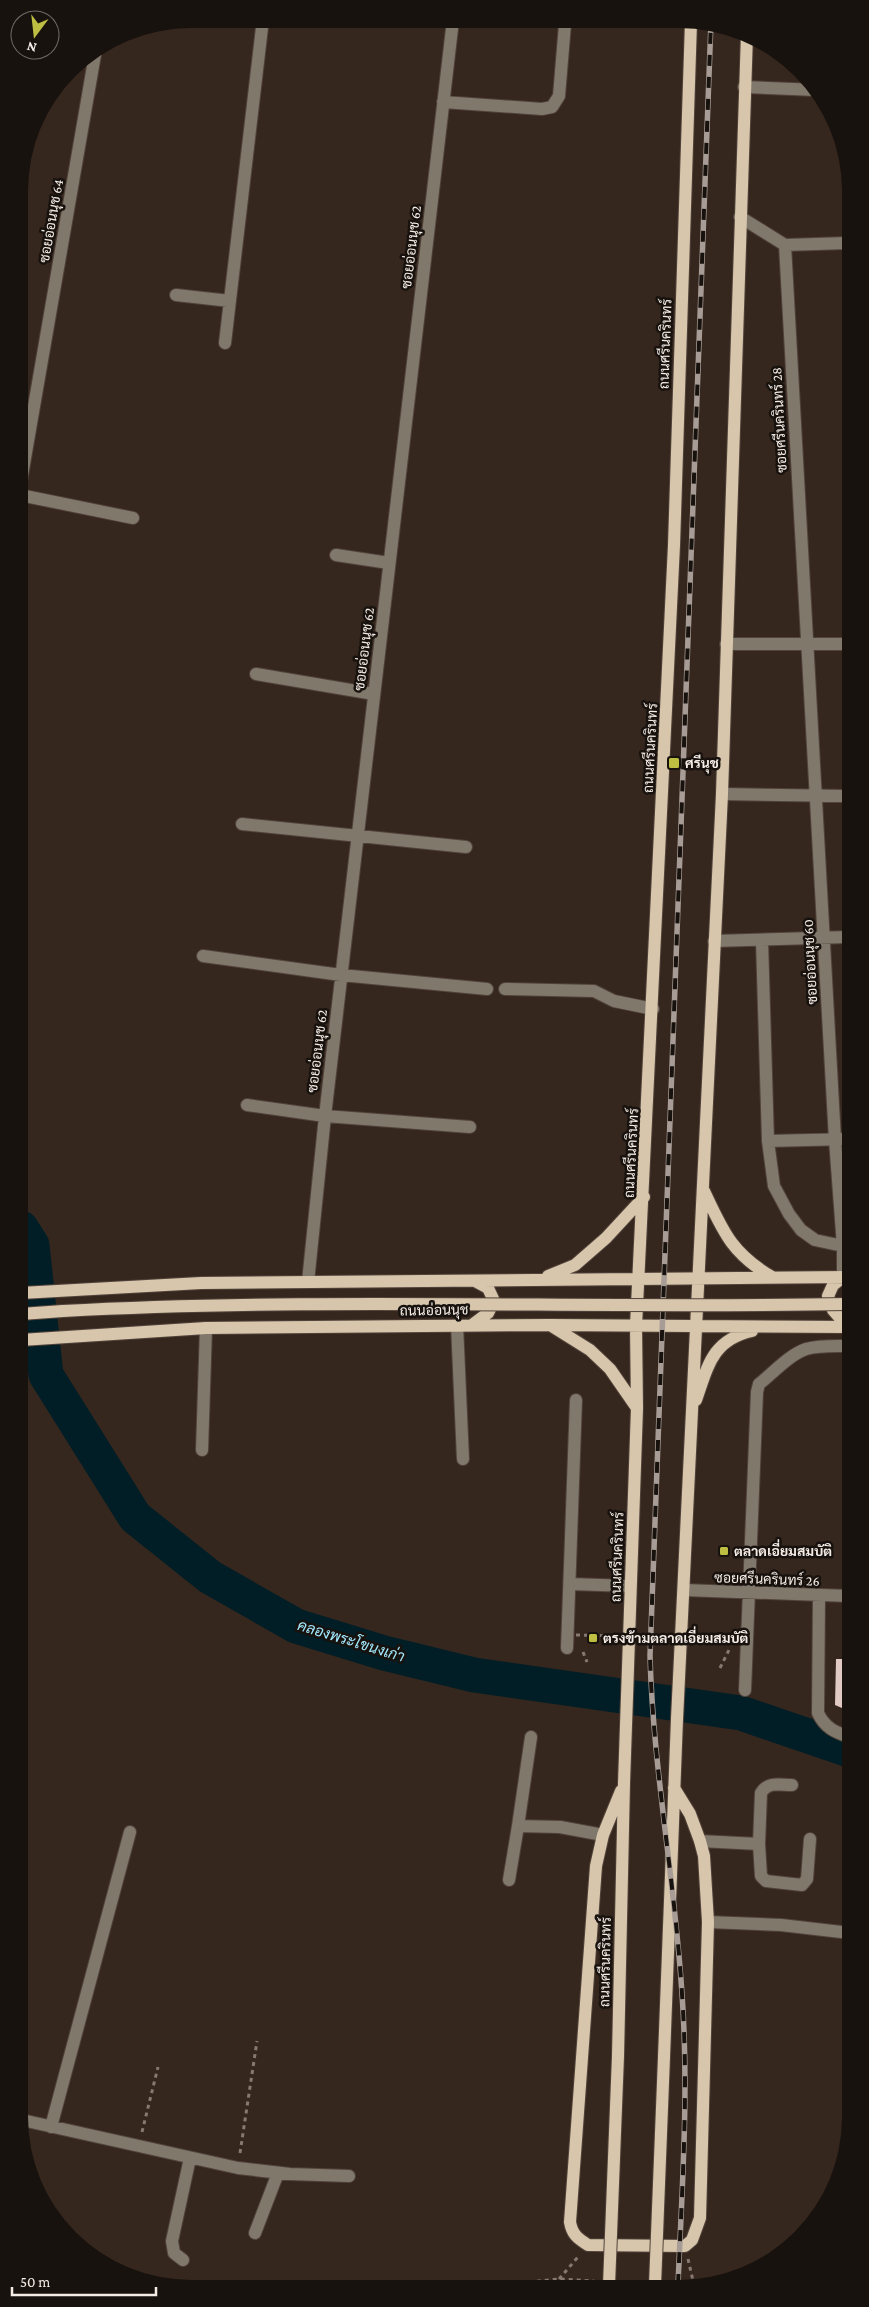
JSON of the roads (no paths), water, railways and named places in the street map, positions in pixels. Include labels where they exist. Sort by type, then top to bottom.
[{"type":"main road","name":"ถนนศรีนครินทร์","points":[[607,2280],[618,2056],[624,1783],[637,1408],[636,1326],[644,1196],[674,545],[691,29]]},
{"type":"main road","points":[[656,2280],[677,1718],[722,794],[747,42]]},
{"type":"main road","points":[[703,1188],[726,1236],[750,1264],[773,1278]]},
{"type":"main road","points":[[544,1278],[575,1265],[606,1238],[644,1196]]},
{"type":"main road","points":[[28,1292],[130,1285],[544,1278],[639,1280],[841,1277]]},
{"type":"main road","points":[[841,1279],[833,1284],[828,1296],[833,1310],[841,1320]]},
{"type":"main road","points":[[472,1280],[488,1288],[494,1301],[488,1313],[472,1325]]},
{"type":"main road","name":"ถนนอ่อนนุช","points":[[28,1314],[189,1306],[346,1303],[745,1306],[841,1304]]},
{"type":"main road","name":"ถนนอ่อนนุช","points":[[28,1339],[206,1328],[457,1325],[841,1327]]},
{"type":"main road","points":[[550,1325],[590,1350],[610,1369],[637,1408]]},
{"type":"main road","points":[[691,1412],[709,1366],[722,1345],[737,1334],[771,1326]]},
{"type":"main road","points":[[624,1783],[604,1835],[596,1866],[570,2222],[572,2231],[577,2238],[588,2245],[685,2246],[692,2240],[700,2218],[708,1922],[704,1856],[690,1814],[674,1788]]},
{"type":"street","points":[[225,343],[262,28]]},
{"type":"street","name":"ซอยอ่อนนุช 62","points":[[308,1282],[341,975],[451,28]]},
{"type":"street","points":[[443,102],[552,107],[559,96],[565,28]]},
{"type":"street","name":"ซอยอ่อนนุช 64","points":[[28,441],[94,59]]},
{"type":"street","points":[[744,87],[807,90]]},
{"type":"street","points":[[740,217],[785,245],[842,243]]},
{"type":"street","name":"ซอยศรีนครินทร์ 28","points":[[785,245],[807,645]]},
{"type":"street","points":[[176,295],[230,301]]},
{"type":"street","points":[[28,497],[133,518]]},
{"type":"street","points":[[336,555],[389,564]]},
{"type":"street","points":[[726,644],[842,644]]},
{"type":"street","name":"ซอยอ่อนนุช 60","points":[[807,645],[841,1226]]},
{"type":"street","points":[[256,674],[374,694]]},
{"type":"street","points":[[722,794],[842,796]]},
{"type":"street","points":[[242,824],[466,847]]},
{"type":"street","points":[[714,941],[842,937]]},
{"type":"street","points":[[762,941],[768,1141],[774,1186],[789,1214],[801,1230],[815,1240],[841,1246]]},
{"type":"street","points":[[203,956],[341,975],[487,989]]},
{"type":"street","points":[[505,989],[594,991],[614,1002],[653,1009]]},
{"type":"street","points":[[247,1105],[325,1116],[470,1127]]},
{"type":"street","points":[[768,1141],[842,1139]]},
{"type":"street","points":[[457,1325],[463,1459]]},
{"type":"street","points":[[202,1450],[206,1328]]},
{"type":"street","points":[[745,1690],[757,1392],[759,1384],[797,1353],[822,1346],[841,1346]]},
{"type":"street","points":[[567,1648],[576,1400]]},
{"type":"street","points":[[570,1584],[630,1586]]},
{"type":"street","name":"ซอยศรีนครินทร์ 26","points":[[684,1590],[841,1596]]},
{"type":"street","points":[[819,1596],[818,1713],[823,1724],[832,1731],[841,1734]]},
{"type":"street","points":[[509,1880],[531,1737]]},
{"type":"street","points":[[792,1785],[770,1785],[764,1787],[761,1793],[759,1844],[761,1876],[766,1881],[802,1886],[807,1879],[810,1839]]},
{"type":"street","points":[[518,1826],[560,1827],[604,1835]]},
{"type":"street","points":[[51,2127],[130,1832]]},
{"type":"street","points":[[700,1841],[759,1844]]},
{"type":"street","points":[[708,1922],[781,1925],[841,1932]]},
{"type":"street","points":[[28,2122],[238,2168],[278,2173],[349,2176]]},
{"type":"street","points":[[183,2260],[174,2253],[172,2241],[190,2158]]},
{"type":"street","points":[[255,2232],[278,2173]]},
{"type":"waterway","name":"คลองพระโขนงเก่า","points":[[28,1239],[32,1245],[46,1375],[135,1517],[210,1577],[296,1626],[384,1653],[474,1675],[741,1713],[841,1747]]},
{"type":"railway","points":[[678,2280],[684,2140],[684,2030],[679,1952],[655,1741],[650,1656],[711,31]]},
{"type":"place","name":"ศรีนุช","points":[[674,763]]},
{"type":"place","name":"ตลาดเอี่ยมสมบัติ","points":[[724,1551]]},
{"type":"place","name":"ตรงข้ามตลาดเอี่ยมสมบัติ","points":[[593,1638]]}]
